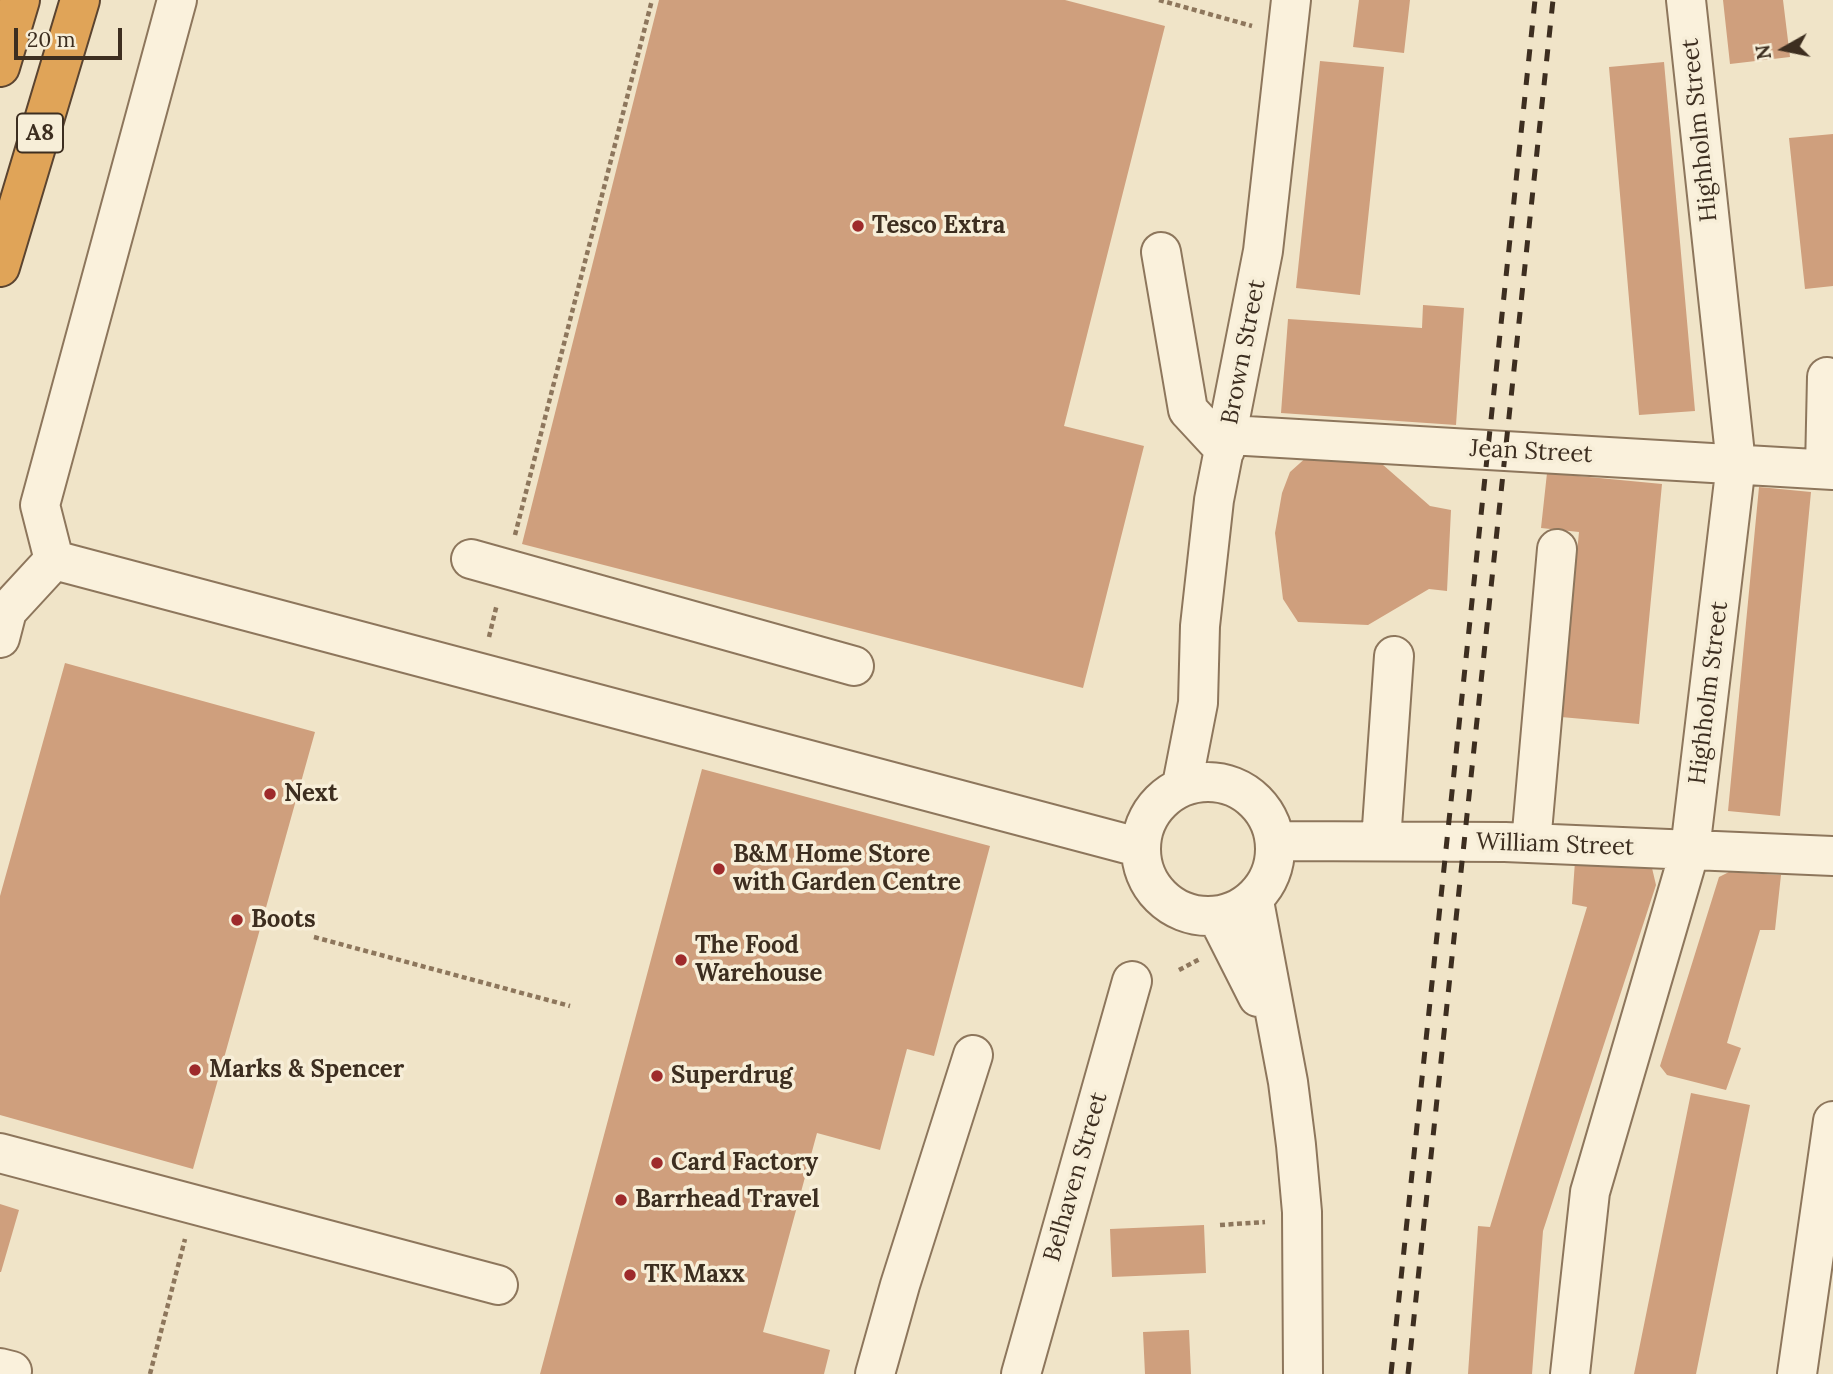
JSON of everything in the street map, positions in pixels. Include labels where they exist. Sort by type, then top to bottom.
[{"type":"highway","points":[[0,67],[20,0]]},
{"type":"highway","name":"A8","points":[[0,267],[80,0]]},
{"type":"street","points":[[54,560],[40,505],[177,0]]},
{"type":"street","name":"Highholm Street","points":[[1570,1374],[1590,1192],[1690,850],[1737,464],[1707,133],[1686,0]]},
{"type":"street","name":"Brown Street","points":[[1182,786],[1198,703],[1204,570],[1214,500],[1263,251],[1289,18]]},
{"type":"street","points":[[1161,252],[1188,410],[1227,443]]},
{"type":"street","points":[[1827,377],[1829,469]]},
{"type":"street","name":"Jean Street","points":[[1227,443],[1829,469]]},
{"type":"street","points":[[1531,844],[1557,549]]},
{"type":"street","points":[[0,638],[7,611],[54,560]]},
{"type":"street","points":[[54,560],[1138,847]]},
{"type":"street","points":[[489,564],[854,666]]},
{"type":"street","points":[[1381,841],[1394,656]]},
{"type":"street","name":"Brown Street","points":[[1198,703],[1225,785]]},
{"type":"street","points":[[1204,782],[1225,785],[1244,792],[1259,804],[1270,820],[1276,841],[1268,876],[1254,901],[1238,911],[1217,916],[1172,904],[1152,887],[1143,871],[1138,847],[1143,823],[1157,802],[1182,786],[1204,782]]},
{"type":"street","name":"William Street","points":[[1276,841],[1531,844],[1833,856]]},
{"type":"street","points":[[1254,901],[1289,1095],[1302,1220],[1303,1374]]},
{"type":"street","points":[[1217,916],[1276,1033]]},
{"type":"street","name":"Belhaven Street","points":[[1021,1374],[1132,981]]},
{"type":"street","points":[[875,1374],[900,1285],[973,1055]]},
{"type":"street","points":[[1797,1374],[1833,1121]]},
{"type":"street","points":[[0,1153],[498,1285]]},
{"type":"path","points":[[480,672],[489,564],[652,0]]},
{"type":"path","points":[[1159,0],[1289,18]]},
{"type":"path","points":[[314,937],[570,1006]]},
{"type":"path","points":[[150,1374],[192,1203]]},
{"type":"path","points":[[1220,1225],[1302,1220]]},
{"type":"building","name":"Tesco Extra","points":[[659,0],[1065,0],[1165,26],[1064,426],[1144,446],[1083,688],[522,544]]},
{"type":"building","points":[[1359,0],[1410,0],[1404,53],[1353,47]]},
{"type":"building","points":[[1723,0],[1783,0],[1790,57],[1730,64]]},
{"type":"building","points":[[1320,61],[1384,67],[1360,295],[1296,288]]},
{"type":"building","points":[[1664,62],[1695,411],[1639,415],[1609,67]]},
{"type":"building","points":[[1833,134],[1833,286],[1805,289],[1789,138]]},
{"type":"building","points":[[1423,305],[1464,308],[1456,425],[1281,413],[1288,319],[1422,328]]},
{"type":"building","points":[[1309,455],[1374,457],[1430,506],[1451,510],[1447,591],[1429,589],[1368,625],[1298,622],[1283,599],[1275,533],[1282,493],[1290,472]]},
{"type":"building","points":[[1547,473],[1662,484],[1639,724],[1561,717],[1579,532],[1541,528]]},
{"type":"building","points":[[1759,487],[1811,492],[1780,816],[1728,811]]},
{"type":"building","points":[[65,663],[315,732],[193,1169],[0,1115],[0,896]]},
{"type":"building","points":[[702,769],[990,846],[934,1056],[907,1049],[880,1150],[817,1133],[763,1332],[830,1350],[824,1374],[540,1374]]},
{"type":"building","points":[[1575,861],[1652,868],[1656,885],[1543,1231],[1532,1374],[1468,1374],[1478,1226],[1490,1227],[1587,907],[1572,904]]},
{"type":"building","points":[[1729,872],[1781,875],[1775,930],[1760,930],[1727,1043],[1741,1048],[1726,1090],[1667,1075],[1660,1066],[1719,877]]},
{"type":"building","points":[[1691,1093],[1750,1105],[1696,1374],[1634,1374]]},
{"type":"building","points":[[0,1204],[19,1210],[1,1272],[0,1272]]},
{"type":"building","points":[[1204,1225],[1206,1273],[1112,1277],[1110,1229]]},
{"type":"building","points":[[1189,1330],[1191,1374],[1145,1374],[1143,1332]]},
{"type":"railway","points":[[1391,1374],[1535,0]]},
{"type":"railway","points":[[1408,1374],[1553,0]]},
{"type":"place","name":"Tesco Extra","points":[[858,226]]},
{"type":"place","name":"Next","points":[[270,794]]},
{"type":"place","name":"B&M Home Store with Garden Centre","points":[[719,869]]},
{"type":"place","name":"Boots","points":[[237,920]]},
{"type":"place","name":"The Food Warehouse","points":[[681,960]]},
{"type":"place","name":"Marks & Spencer","points":[[195,1070]]},
{"type":"place","name":"Superdrug","points":[[657,1076]]},
{"type":"place","name":"Card Factory","points":[[657,1163]]},
{"type":"place","name":"Barrhead Travel","points":[[621,1200]]},
{"type":"place","name":"TK Maxx","points":[[630,1275]]}]
